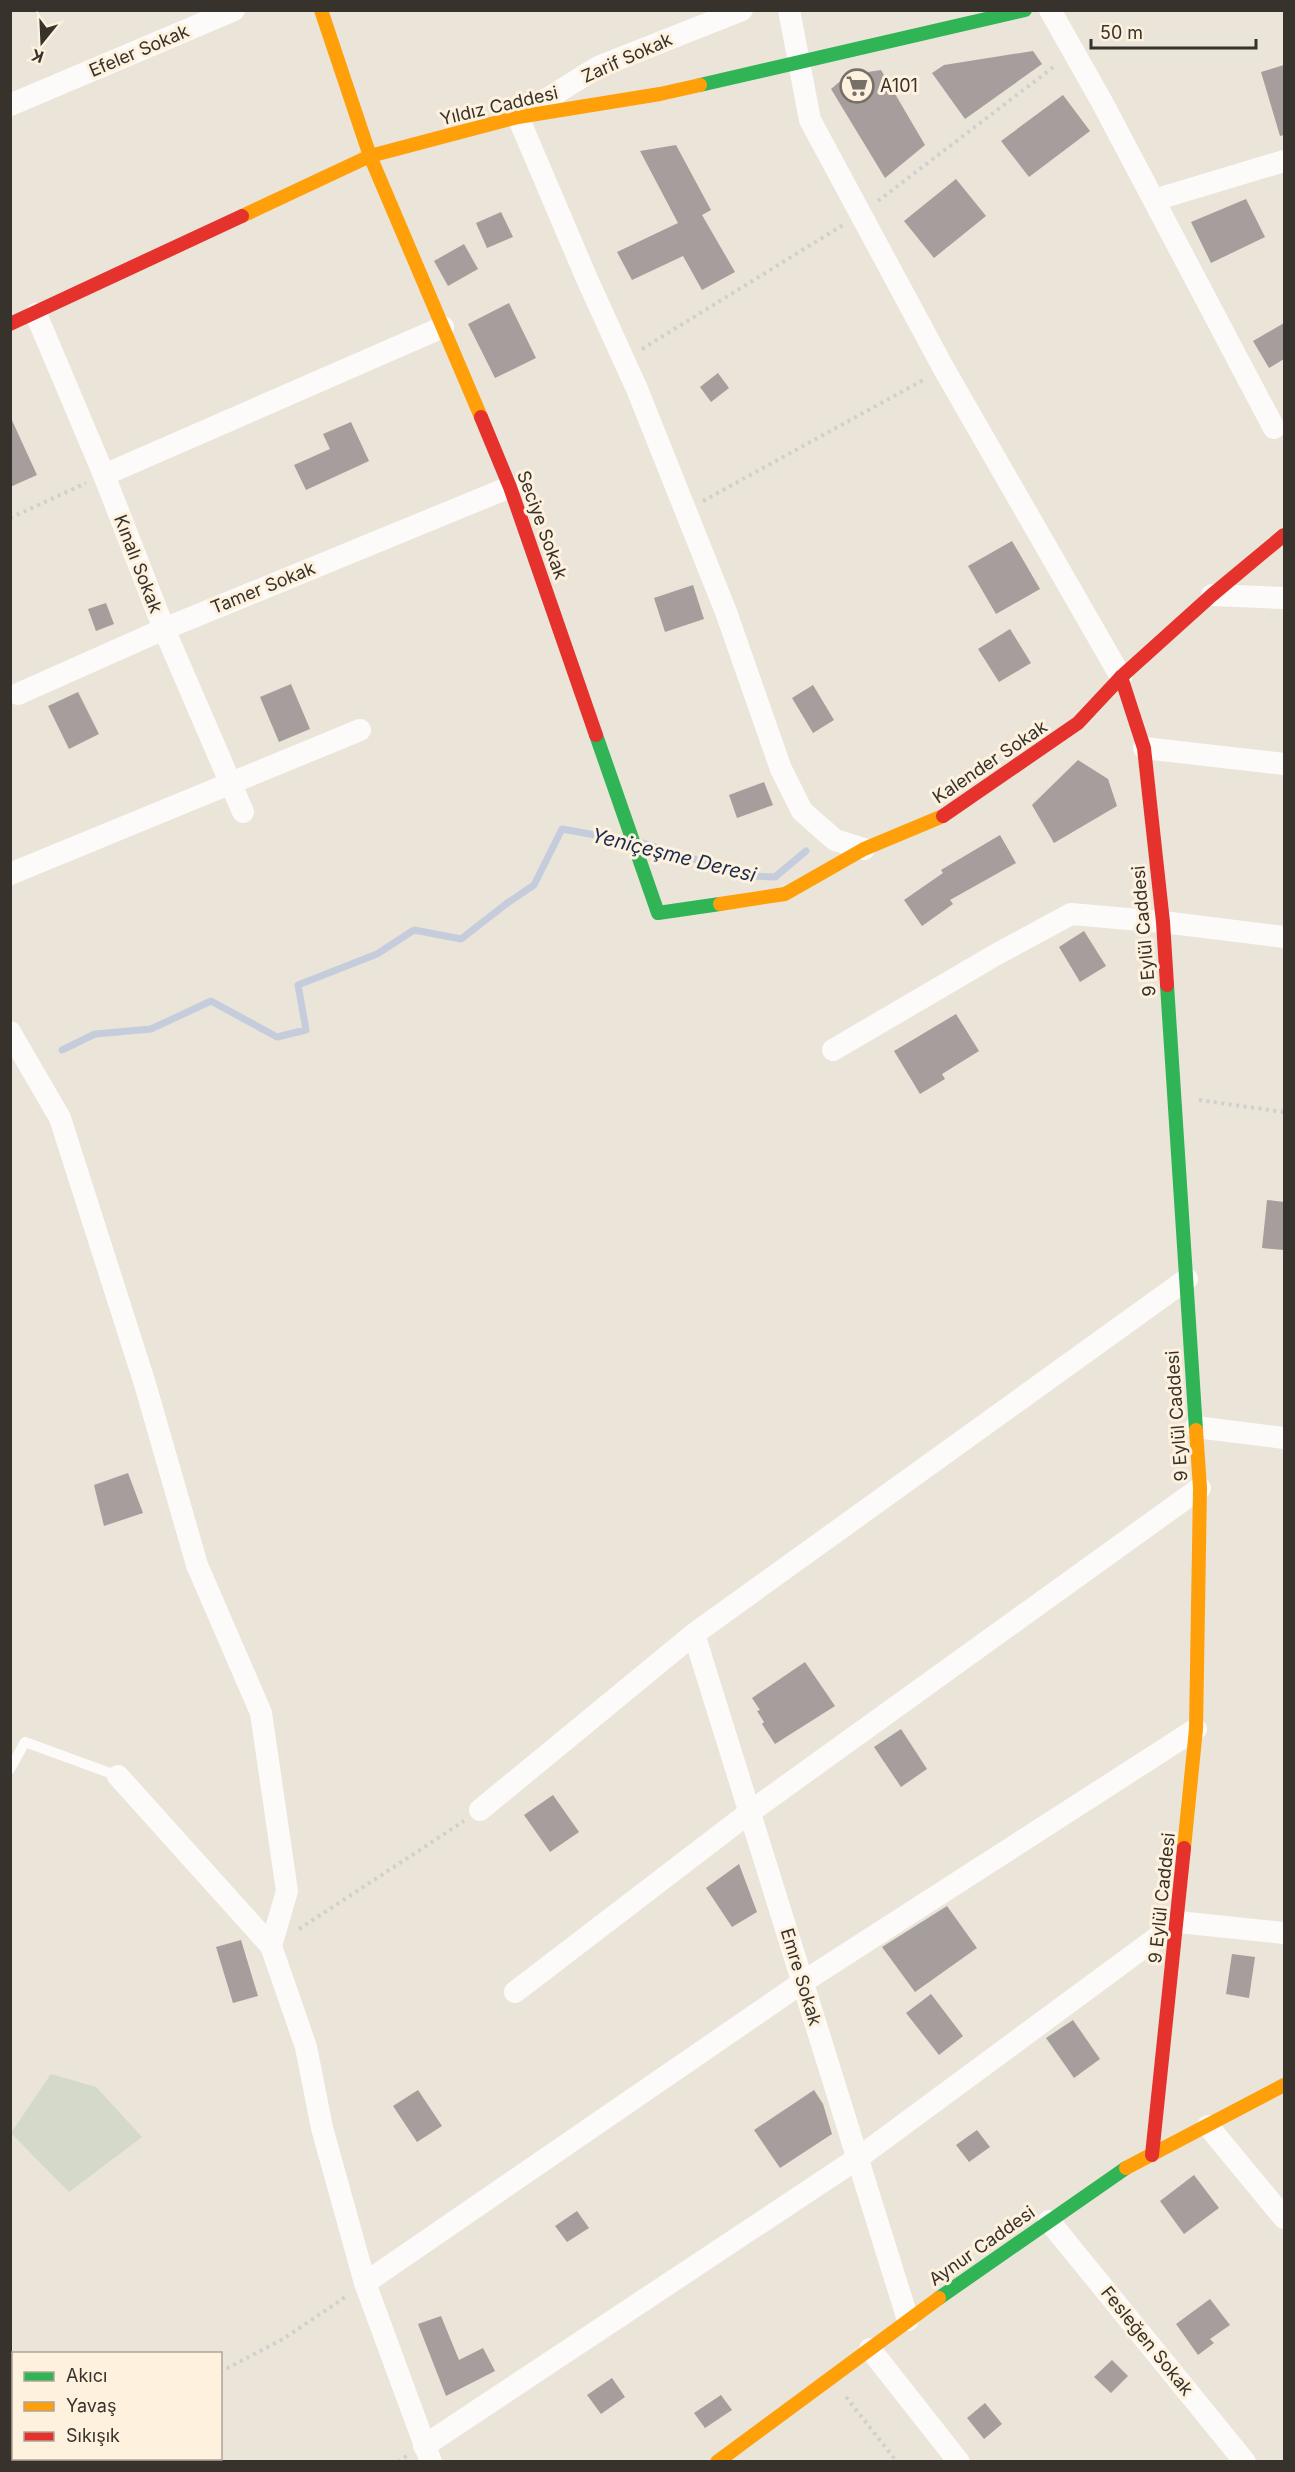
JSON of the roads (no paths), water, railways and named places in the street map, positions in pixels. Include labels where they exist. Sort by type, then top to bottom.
[{"type":"street","name":"Efeler Sokak","points":[[10,105],[234,10]]},
{"type":"street","name":"Seciye Sokak","points":[[321,10],[370,156],[510,487],[658,913]]},
{"type":"street","name":"Zarif Sokak","points":[[518,117],[598,67],[742,10]]},
{"type":"street","points":[[789,10],[810,120],[944,369],[1121,677]]},
{"type":"street","name":"Yıldız Caddesi","points":[[10,324],[36,314],[370,156],[518,117],[660,94],[1025,10]]},
{"type":"street","points":[[1050,10],[1102,102],[1274,428]]},
{"type":"street","points":[[518,117],[586,279],[641,399],[726,612],[781,769],[802,812],[835,840],[864,849]]},
{"type":"street","points":[[1154,200],[1284,161]]},
{"type":"street","name":"Kınalı Sokak","points":[[36,314],[104,475],[164,629],[243,812]]},
{"type":"street","points":[[104,475],[443,327]]},
{"type":"street","name":"Tamer Sokak","points":[[18,694],[164,629],[510,487]]},
{"type":"street","name":"Kalender Sokak","points":[[658,913],[785,894],[864,849],[949,814],[1078,723],[1121,677],[1212,595],[1284,535]]},
{"type":"street","points":[[1212,595],[1284,598]]},
{"type":"street","name":"9 Eylül Caddesi","points":[[1121,677],[1144,748],[1163,922],[1200,1488],[1196,1729],[1178,1922],[1152,2155]]},
{"type":"street","points":[[10,874],[360,730]]},
{"type":"street","points":[[1144,748],[1284,764]]},
{"type":"street","points":[[833,1050],[997,954],[1071,914],[1284,936]]},
{"type":"street","points":[[10,1032],[60,1118],[145,1383],[197,1565],[261,1713],[287,1891],[271,1946]]},
{"type":"street","points":[[480,1810],[694,1634],[1187,1279]]},
{"type":"street","points":[[1196,1427],[1284,1438]]},
{"type":"street","points":[[515,1992],[750,1812],[1200,1488]]},
{"type":"street","name":"Emre Sokak","points":[[694,1634],[908,2320]]},
{"type":"street","points":[[364,2283],[802,1982],[1196,1729]]},
{"type":"street","points":[[118,1776],[271,1946],[306,2047],[322,2128],[364,2283],[427,2454],[858,2158],[1178,1922],[1284,1933]]},
{"type":"street","name":"Aynur Caddesi","points":[[717,2462],[908,2320],[1119,2172],[1284,2085]]},
{"type":"street","points":[[1208,2126],[1284,2218]]},
{"type":"street","name":"Fesleğen Sokak","points":[[1049,2221],[1245,2462]]},
{"type":"street","points":[[870,2349],[959,2462]]},
{"type":"lane","points":[[10,1769],[25,1742],[118,1776]]},
{"type":"waterway","name":"Yeniçeşme Deresi","points":[[62,1050],[95,1034],[151,1029],[211,1001],[277,1037],[306,1030],[298,985],[377,954],[414,930],[461,939],[534,885],[562,829],[623,840]]},
{"type":"waterway","name":"Yeniçeşme Deresi","points":[[643,843],[748,876],[775,877],[806,851]]},
{"type":"place","name":"A101","points":[[857,86]]}]
